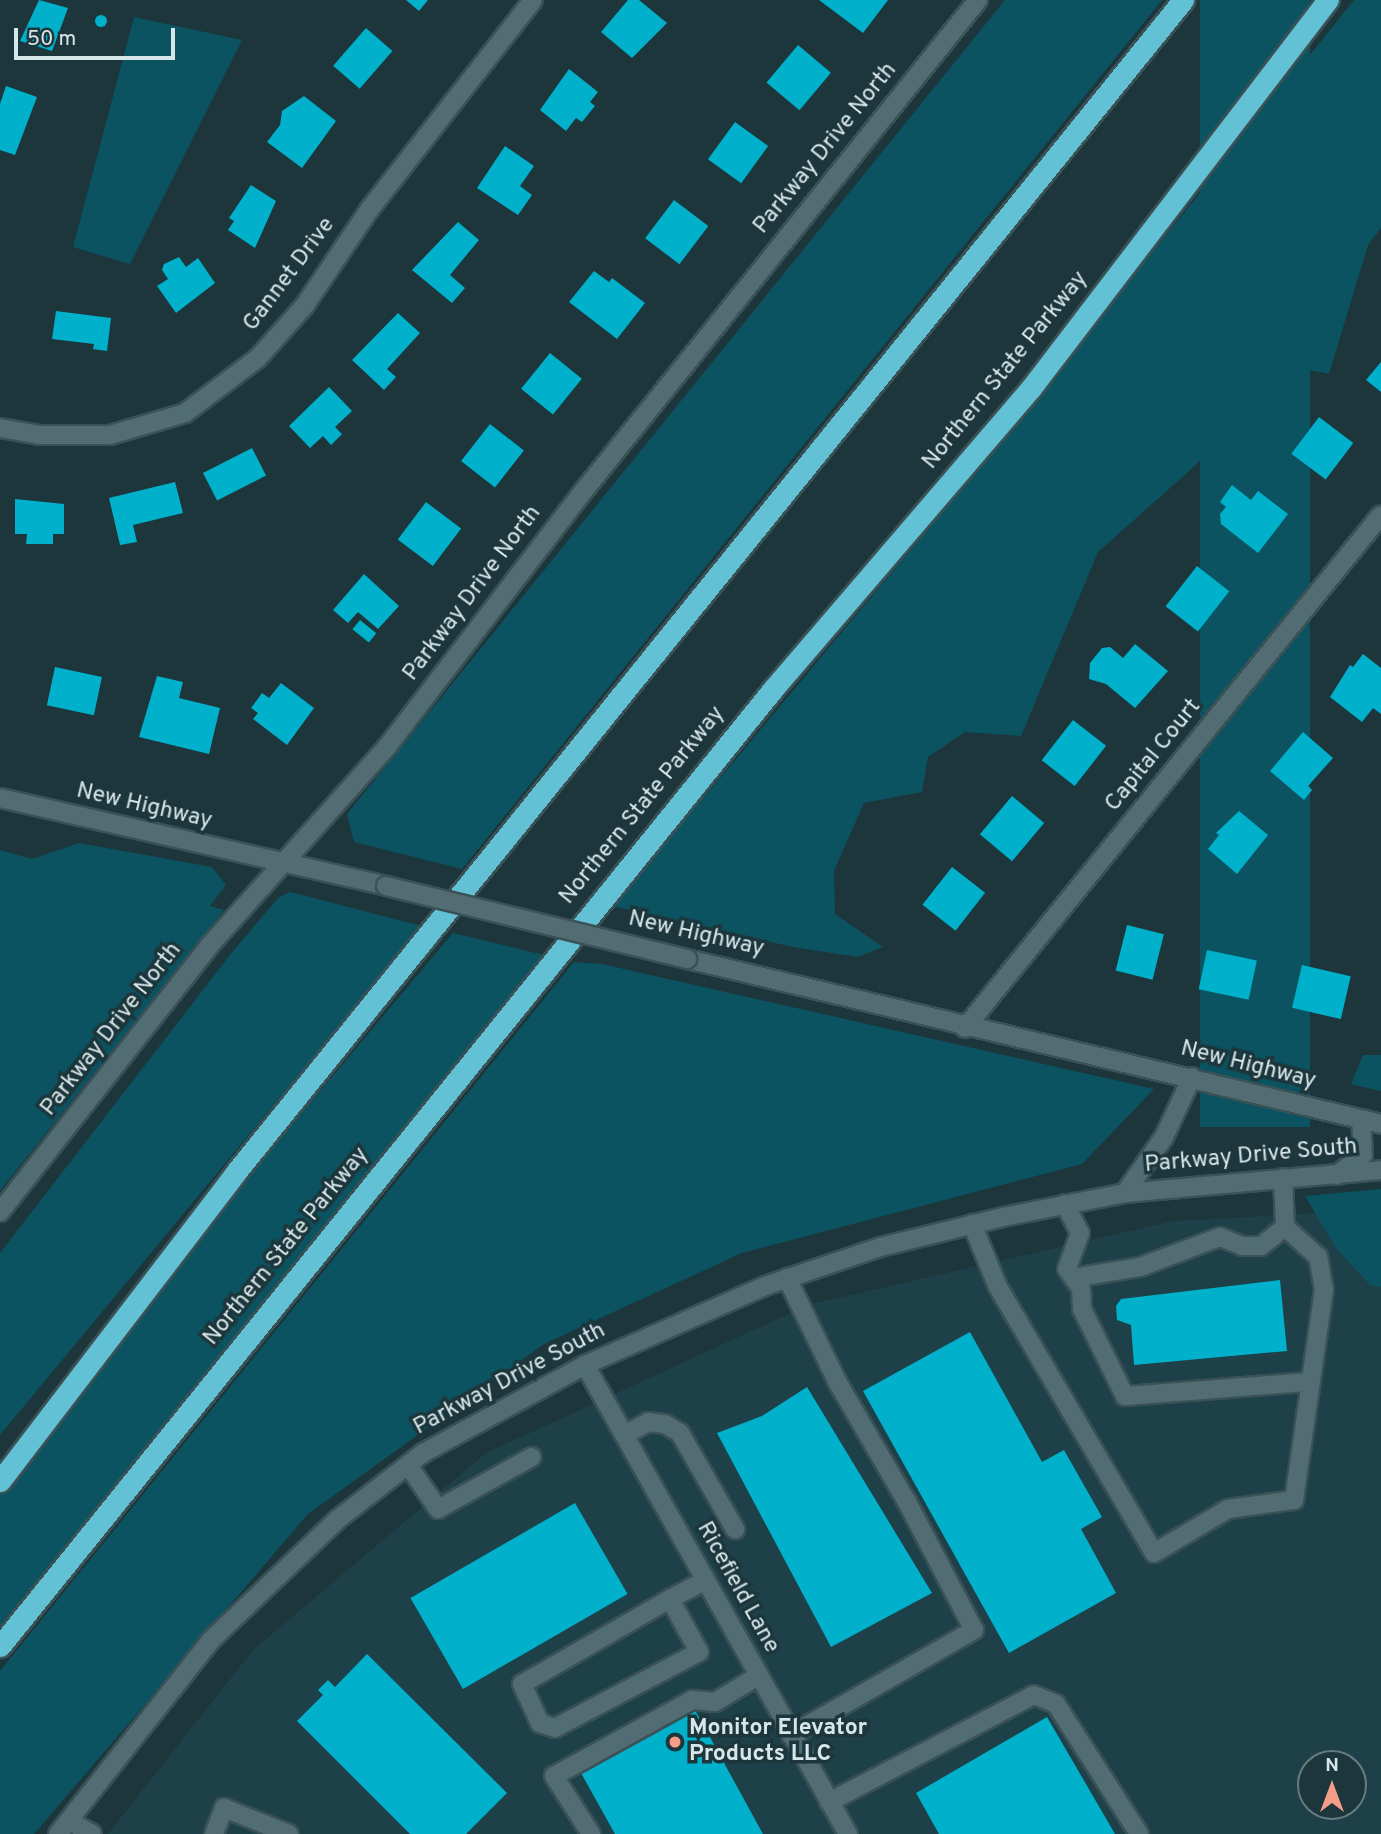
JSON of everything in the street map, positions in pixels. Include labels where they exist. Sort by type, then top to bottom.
[{"type":"highway","points":[[0,1481],[236,1172],[1183,0]]},
{"type":"highway","name":"Northern State Parkway","points":[[0,1646],[773,689],[1031,388],[1328,0]]},
{"type":"street","name":"Gannet Drive","points":[[0,428],[40,435],[110,435],[185,413],[258,358],[305,305],[369,210],[533,0]]},
{"type":"street","name":"Parkway Drive North","points":[[0,1212],[209,946],[279,864],[387,747],[582,493],[978,0]]},
{"type":"street","name":"Capital Court","points":[[965,1028],[1381,515]]},
{"type":"street","name":"New Highway","points":[[0,798],[279,864],[386,886],[687,959],[783,979],[965,1028],[1192,1077],[1381,1124]]},
{"type":"street","name":"Parkway Drive South","points":[[1125,1193],[1164,1137],[1192,1077]]},
{"type":"street","points":[[1337,1175],[1363,1156],[1361,1119]]},
{"type":"street","name":"Parkway Drive South","points":[[63,1827],[211,1640],[338,1518],[408,1465],[585,1365],[787,1278],[880,1247],[972,1224],[1125,1193],[1381,1170]]},
{"type":"street","points":[[972,1224],[998,1287],[1154,1553],[1228,1508],[1294,1500],[1324,1290],[1318,1257],[1285,1227],[1283,1178]]},
{"type":"street","points":[[1065,1204],[1080,1233],[1067,1269],[1081,1288],[1082,1309],[1125,1396],[1309,1382]]},
{"type":"street","points":[[1074,1278],[1140,1267],[1220,1237],[1241,1246],[1261,1245],[1285,1227]]},
{"type":"street","points":[[787,1278],[838,1383],[907,1502],[974,1630],[791,1735]]},
{"type":"street","name":"Ricefield Lane","points":[[585,1365],[848,1834]]},
{"type":"street","points":[[624,1435],[648,1422],[665,1424],[680,1433],[735,1529]]},
{"type":"street","points":[[408,1465],[438,1509],[532,1457]]},
{"type":"street","points":[[670,1599],[699,1652],[555,1728],[540,1723],[522,1684],[670,1599],[705,1580]]},
{"type":"street","points":[[591,1834],[554,1776],[692,1700],[715,1702],[758,1676]]},
{"type":"street","points":[[830,1802],[1034,1695],[1056,1704],[1139,1834]]},
{"type":"street","points":[[214,1834],[224,1808],[289,1834]]},
{"type":"street","points":[[63,1827],[92,1834]]},
{"type":"shaded area","points":[[1005,0],[1162,0],[462,869],[354,842],[347,814]]},
{"type":"shaded area","points":[[1200,0],[1310,0],[1310,1127],[1200,1127]]},
{"type":"shaded area","points":[[1354,0],[1381,0],[1381,228],[1368,245],[1329,374],[1273,363],[1197,464],[1098,552],[1021,736],[965,732],[928,757],[922,792],[864,803],[834,871],[835,914],[883,947],[857,957],[793,947],[613,906],[990,455]]},
{"type":"shaded area","points":[[134,17],[242,40],[130,264],[73,247]]},
{"type":"shaded area","points":[[79,843],[212,867],[226,885],[210,906],[224,910],[0,1191],[0,850],[32,859]]},
{"type":"shaded area","points":[[290,892],[422,926],[0,1435],[0,1253],[233,951],[279,897]]},
{"type":"shaded area","points":[[453,933],[544,955],[0,1626],[0,1492],[251,1173]]},
{"type":"shaded area","points":[[574,962],[602,964],[1154,1089],[1082,1164],[742,1253],[544,1344],[308,1514],[34,1834],[0,1834],[0,1671]]},
{"type":"shaded area","points":[[1363,1055],[1381,1055],[1381,1091],[1351,1084]]},
{"type":"shaded area","points":[[1381,1189],[1381,1287],[1370,1285],[1336,1248],[1305,1196]]},
{"type":"shaded area","points":[[1381,1210],[1381,1834],[108,1834],[253,1650],[486,1453],[808,1305],[1173,1221]]},
{"type":"building","points":[[39,0],[68,8],[52,51],[20,41]]},
{"type":"building","points":[[406,0],[428,0],[419,11]]},
{"type":"building","points":[[628,0],[639,0],[667,23],[632,58],[601,32]]},
{"type":"building","points":[[819,0],[888,0],[863,33]]},
{"type":"building","points":[[96,16],[106,16],[106,26],[96,26]]},
{"type":"building","points":[[366,28],[392,51],[360,89],[333,66]]},
{"type":"building","points":[[798,45],[831,73],[799,110],[767,83]]},
{"type":"building","points":[[569,69],[598,92],[590,102],[595,106],[582,122],[576,118],[566,131],[540,110]]},
{"type":"building","points":[[6,86],[37,97],[15,155],[0,150],[0,104]]},
{"type":"building","points":[[304,96],[336,121],[302,168],[267,142],[280,125],[282,111]]},
{"type":"building","points":[[735,122],[768,146],[741,183],[708,159]]},
{"type":"building","points":[[505,146],[534,166],[520,186],[532,195],[518,215],[477,188]]},
{"type":"building","points":[[251,185],[276,201],[255,248],[228,230],[234,221],[229,218]]},
{"type":"building","points":[[674,200],[708,226],[679,264],[645,238]]},
{"type":"building","points":[[458,222],[479,240],[450,275],[465,288],[452,303],[412,270]]},
{"type":"building","points":[[179,257],[186,267],[198,258],[215,283],[176,313],[157,286],[168,279],[162,270],[164,264]]},
{"type":"building","points":[[594,271],[609,282],[612,278],[645,303],[617,339],[569,302]]},
{"type":"building","points":[[56,311],[111,318],[107,351],[93,349],[94,344],[52,339]]},
{"type":"building","points":[[398,313],[420,333],[387,369],[396,377],[384,390],[352,360]]},
{"type":"building","points":[[550,353],[582,379],[553,415],[521,389]]},
{"type":"building","points":[[1381,362],[1381,392],[1366,380]]},
{"type":"building","points":[[329,387],[352,411],[335,427],[342,434],[331,445],[323,436],[310,448],[289,426]]},
{"type":"building","points":[[1319,417],[1353,443],[1326,480],[1291,454]]},
{"type":"building","points":[[490,424],[524,450],[495,488],[461,461]]},
{"type":"building","points":[[252,448],[266,476],[217,501],[203,473]]},
{"type":"building","points":[[175,482],[183,513],[133,525],[137,542],[120,545],[109,498]]},
{"type":"building","points":[[1232,485],[1251,500],[1258,491],[1288,514],[1258,553],[1221,524],[1220,514],[1226,507],[1220,502]]},
{"type":"building","points":[[15,499],[64,504],[64,534],[53,534],[53,544],[26,544],[27,534],[15,534]]},
{"type":"building","points":[[426,502],[461,528],[433,566],[398,540]]},
{"type":"building","points":[[1197,566],[1229,591],[1198,631],[1166,606]]},
{"type":"building","points":[[364,574],[399,606],[378,629],[358,612],[348,623],[333,610]]},
{"type":"building","points":[[360,620],[376,633],[369,643],[352,629]]},
{"type":"building","points":[[1135,644],[1168,671],[1135,708],[1106,684],[1089,679],[1090,663],[1102,648],[1110,647],[1123,658]]},
{"type":"building","points":[[1363,654],[1381,668],[1381,714],[1373,708],[1362,722],[1330,697],[1350,665],[1353,667]]},
{"type":"building","points":[[55,667],[102,677],[94,715],[47,705]]},
{"type":"building","points":[[157,676],[183,682],[179,698],[220,708],[209,754],[139,737]]},
{"type":"building","points":[[281,683],[314,708],[287,745],[253,719],[258,713],[251,708],[262,693],[269,698]]},
{"type":"building","points":[[1073,720],[1106,746],[1075,786],[1042,760]]},
{"type":"building","points":[[1303,732],[1333,758],[1308,786],[1312,790],[1304,800],[1270,771]]},
{"type":"building","points":[[1012,796],[1044,823],[1012,861],[980,834]]},
{"type":"building","points":[[1239,811],[1268,835],[1237,874],[1208,849],[1219,835],[1216,833]]},
{"type":"building","points":[[952,867],[985,893],[956,931],[922,905]]},
{"type":"building","points":[[1127,925],[1164,934],[1153,980],[1116,971]]},
{"type":"building","points":[[1207,950],[1257,961],[1249,1000],[1199,989]]},
{"type":"building","points":[[1302,965],[1351,976],[1341,1019],[1292,1008]]},
{"type":"building","points":[[1280,1280],[1287,1351],[1134,1365],[1131,1325],[1117,1320],[1116,1306],[1121,1299]]},
{"type":"building","points":[[970,1332],[1042,1462],[1064,1450],[1102,1517],[1081,1529],[1116,1593],[1009,1653],[863,1391]]},
{"type":"building","points":[[807,1387],[932,1593],[831,1647],[717,1433],[762,1416]]},
{"type":"building","points":[[575,1503],[628,1594],[463,1689],[410,1598]]},
{"type":"building","points":[[367,1654],[507,1793],[466,1834],[410,1834],[297,1721],[323,1695],[318,1690],[328,1680],[335,1687]]},
{"type":"building","name":"Monitor Elevator Products LLC","points":[[695,1710],[763,1834],[615,1834],[581,1773]]},
{"type":"building","points":[[1047,1717],[1115,1834],[939,1834],[916,1793]]},
{"type":"place","name":"Monitor Elevator Products LLC","points":[[675,1742]]}]
